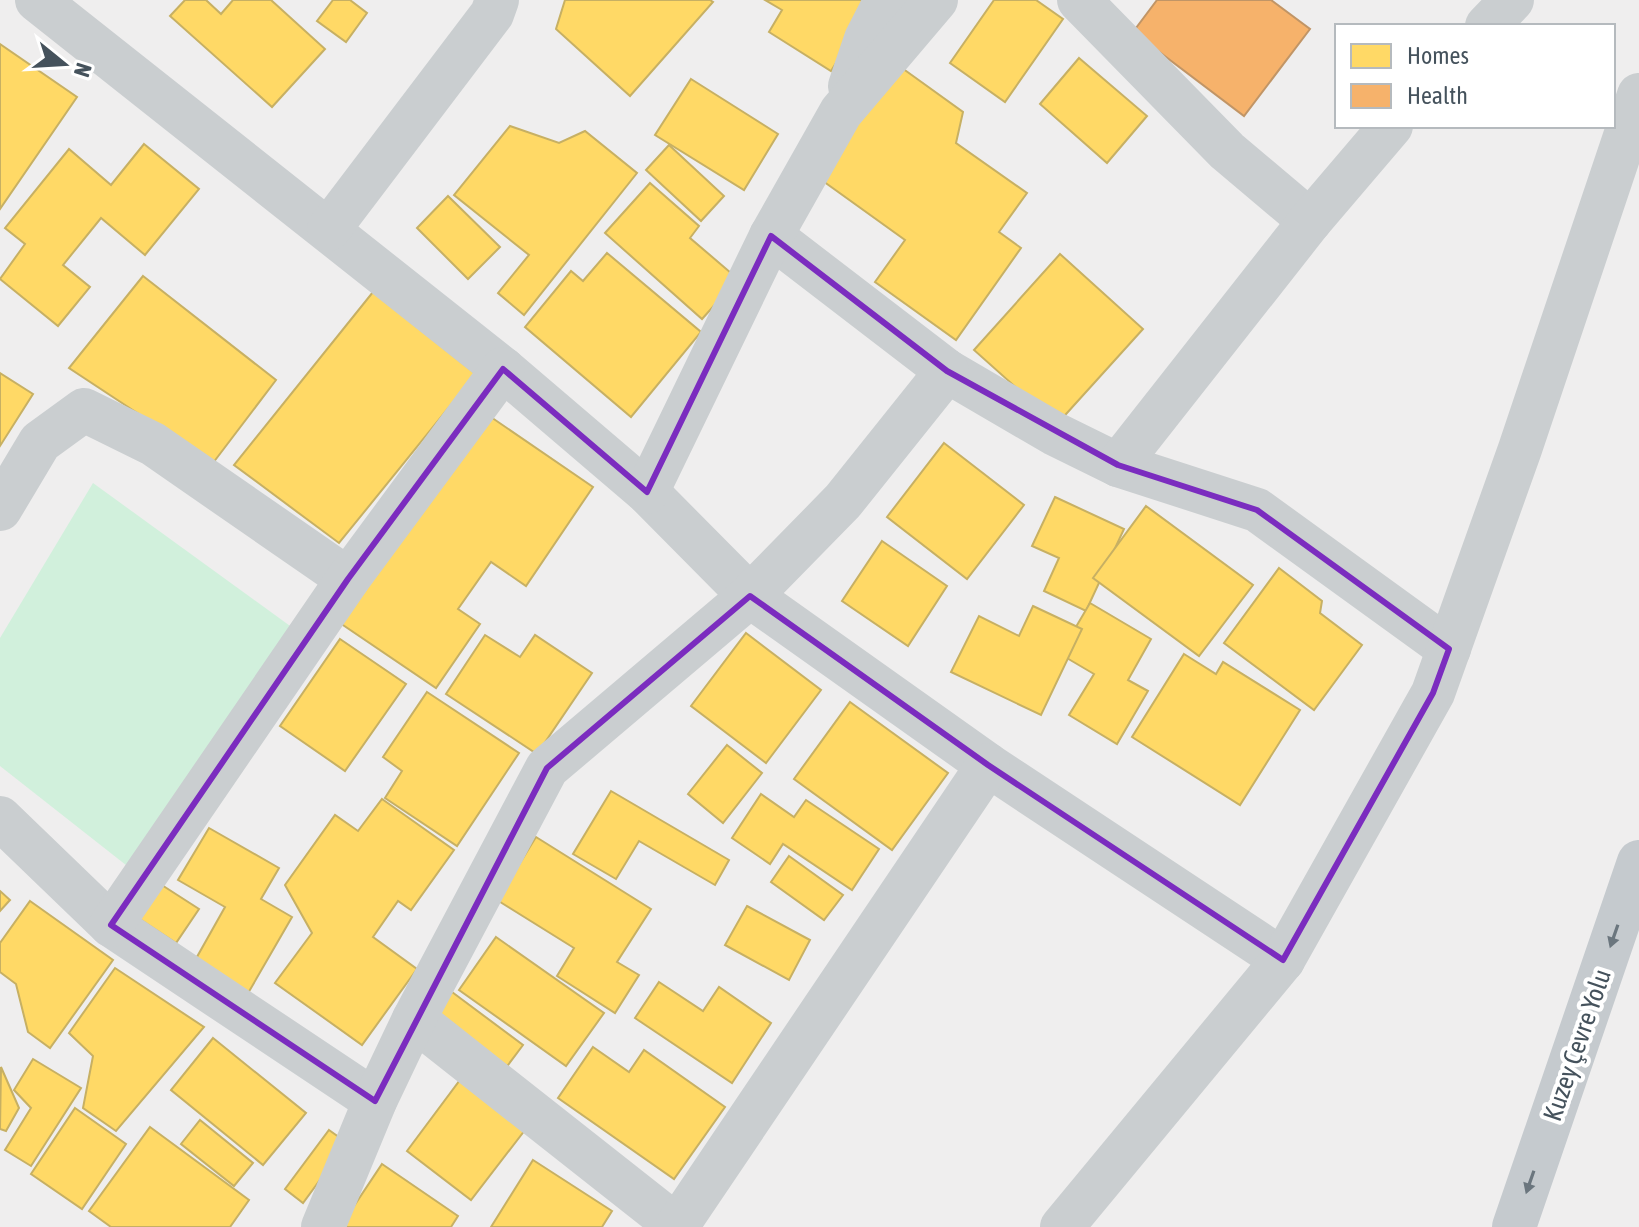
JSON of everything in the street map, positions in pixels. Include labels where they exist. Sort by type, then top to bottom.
[{"type":"main road","name":"Kuzey Çevre Yolu","points":[[1514,1227],[1639,862]]},
{"type":"street","points":[[37,0],[503,369],[647,492],[750,596],[988,765],[1283,960]]},
{"type":"street","points":[[329,229],[492,14],[497,0]]},
{"type":"street","points":[[647,492],[771,236],[841,112],[866,39],[886,0]]},
{"type":"street","points":[[841,112],[936,0]]},
{"type":"street","points":[[1079,0],[1227,151],[1310,221]]},
{"type":"street","points":[[1489,24],[1512,0]]},
{"type":"street","points":[[1062,1227],[1283,960],[1433,693],[1520,449],[1639,95]]},
{"type":"street","points":[[1118,465],[1310,221],[1389,128]]},
{"type":"street","points":[[771,236],[947,371],[1055,434],[1118,465],[1257,510],[1449,649]]},
{"type":"street","points":[[111,925],[348,579],[503,369]]},
{"type":"street","points":[[323,1227],[375,1101],[414,1019],[547,768],[750,596],[843,501],[947,371]]},
{"type":"street","points":[[0,509],[40,442],[84,410],[153,444],[348,579]]},
{"type":"street","points":[[414,1019],[678,1227],[988,765]]},
{"type":"street","points":[[0,818],[111,925],[375,1101]]},
{"type":"highlighted area","points":[[771,236],[947,371],[1118,465],[1257,510],[1449,649],[1433,693],[1283,960],[988,765],[750,596],[547,768],[375,1101],[111,925],[348,579],[503,369],[647,492]]},
{"type":"green space","points":[[93,483],[297,631],[131,869],[0,766],[0,638]]},
{"type":"building: Homes","points":[[185,0],[206,0],[221,14],[233,0],[271,0],[325,49],[272,107],[170,16]]},
{"type":"building: Homes","points":[[333,0],[350,0],[367,13],[346,42],[317,21]]},
{"type":"building: Homes","points":[[565,0],[713,2],[630,96],[556,29]]},
{"type":"building: Homes","points":[[765,0],[875,0],[831,71],[769,32],[782,10]]},
{"type":"building: Homes","points":[[994,0],[1036,0],[1063,19],[1005,102],[950,63]]},
{"type":"building: Homes","points":[[0,44],[77,97],[0,209]]},
{"type":"building: Homes","points":[[1079,58],[1147,116],[1107,163],[1040,104]]},
{"type":"building: Homes","points":[[895,63],[963,112],[956,143],[1027,193],[999,232],[1021,248],[956,340],[875,282],[905,240],[816,176]]},
{"type":"building: Homes","points":[[691,79],[778,134],[744,190],[655,135]]},
{"type":"building: Homes","points":[[510,126],[559,143],[585,131],[637,173],[524,315],[498,293],[529,255],[454,195]]},
{"type":"building: Homes","points":[[144,144],[199,189],[145,255],[101,218],[63,265],[90,287],[58,326],[0,279],[25,244],[5,228],[69,149],[111,185]]},
{"type":"building: Homes","points":[[669,145],[724,196],[701,221],[646,170]]},
{"type":"building: Homes","points":[[650,183],[699,226],[690,238],[738,279],[702,319],[605,233]]},
{"type":"building: Homes","points":[[448,196],[500,247],[468,279],[417,228]]},
{"type":"building: Homes","points":[[607,253],[701,332],[631,417],[525,327],[571,271],[583,281]]},
{"type":"building: Homes","points":[[1060,254],[1143,329],[1057,424],[974,350]]},
{"type":"building: Homes","points":[[143,276],[276,380],[213,463],[69,368]]},
{"type":"building: Homes","points":[[373,292],[476,374],[339,543],[234,465]]},
{"type":"building: Homes","points":[[0,373],[33,394],[0,446]]},
{"type":"building: Homes","points":[[485,413],[593,487],[526,586],[491,562],[458,609],[480,624],[436,688],[340,623]]},
{"type":"building: Homes","points":[[944,443],[1024,505],[967,579],[887,517]]},
{"type":"building: Homes","points":[[1055,497],[1124,529],[1086,611],[1044,591],[1059,558],[1032,546]]},
{"type":"building: Homes","points":[[1146,506],[1253,585],[1199,656],[1093,578]]},
{"type":"building: Homes","points":[[882,541],[947,586],[908,646],[842,601]]},
{"type":"building: Homes","points":[[1279,568],[1322,601],[1320,613],[1362,645],[1314,710],[1224,643]]},
{"type":"building: Homes","points":[[1090,603],[1151,639],[1128,680],[1148,691],[1117,744],[1069,715],[1094,674],[1060,654]]},
{"type":"building: Homes","points":[[1033,606],[1082,629],[1041,715],[951,672],[979,616],[1019,636]]},
{"type":"building: Homes","points":[[746,633],[821,690],[766,763],[691,706]]},
{"type":"building: Homes","points":[[485,635],[520,657],[535,635],[592,673],[537,754],[446,694]]},
{"type":"building: Homes","points":[[340,639],[406,684],[345,771],[280,726]]},
{"type":"building: Homes","points":[[1184,654],[1216,674],[1223,662],[1300,710],[1240,805],[1132,737]]},
{"type":"building: Homes","points":[[427,692],[519,753],[457,846],[385,798],[402,771],[383,757]]},
{"type":"building: Homes","points":[[850,702],[948,773],[892,850],[794,779]]},
{"type":"building: Homes","points":[[727,745],[762,773],[723,823],[688,794]]},
{"type":"building: Homes","points":[[611,791],[729,860],[715,885],[639,841],[616,879],[573,854]]},
{"type":"building: Homes","points":[[761,794],[794,817],[806,800],[879,849],[852,890],[783,844],[770,864],[732,838]]},
{"type":"building: Homes","points":[[382,799],[454,850],[411,910],[398,901],[373,937],[417,969],[362,1045],[275,983],[312,933],[285,885],[335,815],[358,831]]},
{"type":"building: Homes","points":[[209,828],[279,868],[261,899],[292,917],[247,995],[193,964],[225,907],[178,880]]},
{"type":"building: Homes","points":[[536,837],[651,909],[617,962],[639,975],[615,1013],[557,976],[574,948],[497,900]]},
{"type":"building: Homes","points":[[789,856],[843,895],[824,920],[771,882]]},
{"type":"building: Homes","points":[[154,880],[199,909],[176,943],[132,914]]},
{"type":"building: Homes","points":[[0,891],[10,900],[0,911]]},
{"type":"building: Homes","points":[[30,901],[113,960],[50,1048],[28,1032],[16,984],[0,972],[0,943]]},
{"type":"building: Homes","points":[[747,906],[810,940],[789,980],[725,945]]},
{"type":"building: Homes","points":[[496,937],[604,1013],[566,1066],[459,990]]},
{"type":"building: Homes","points":[[115,968],[204,1027],[116,1131],[83,1108],[93,1056],[69,1033]]},
{"type":"building: Homes","points":[[659,982],[703,1011],[719,987],[771,1023],[732,1083],[635,1018]]},
{"type":"building: Homes","points":[[452,992],[523,1045],[505,1069],[434,1015]]},
{"type":"building: Homes","points":[[213,1038],[306,1113],[263,1165],[171,1090]]},
{"type":"building: Homes","points":[[593,1047],[629,1072],[644,1050],[725,1107],[674,1179],[558,1098]]},
{"type":"building: Homes","points":[[33,1059],[81,1088],[31,1166],[5,1150],[31,1108],[14,1090]]},
{"type":"building: Homes","points":[[1,1067],[19,1108],[6,1131],[0,1129]]},
{"type":"building: Homes","points":[[460,1080],[525,1130],[471,1200],[407,1151]]},
{"type":"building: Homes","points":[[75,1108],[126,1144],[82,1209],[31,1174]]},
{"type":"building: Homes","points":[[200,1120],[253,1163],[234,1186],[181,1144]]},
{"type":"building: Homes","points":[[150,1127],[249,1200],[230,1227],[111,1227],[89,1211]]},
{"type":"building: Homes","points":[[329,1130],[347,1143],[303,1203],[285,1189]]},
{"type":"building: Homes","points":[[533,1160],[612,1211],[602,1227],[491,1227]]},
{"type":"building: Homes","points":[[382,1164],[458,1216],[451,1227],[340,1227]]},
{"type":"building: Health","points":[[1157,0],[1271,0],[1310,29],[1244,116],[1133,32]]}]
